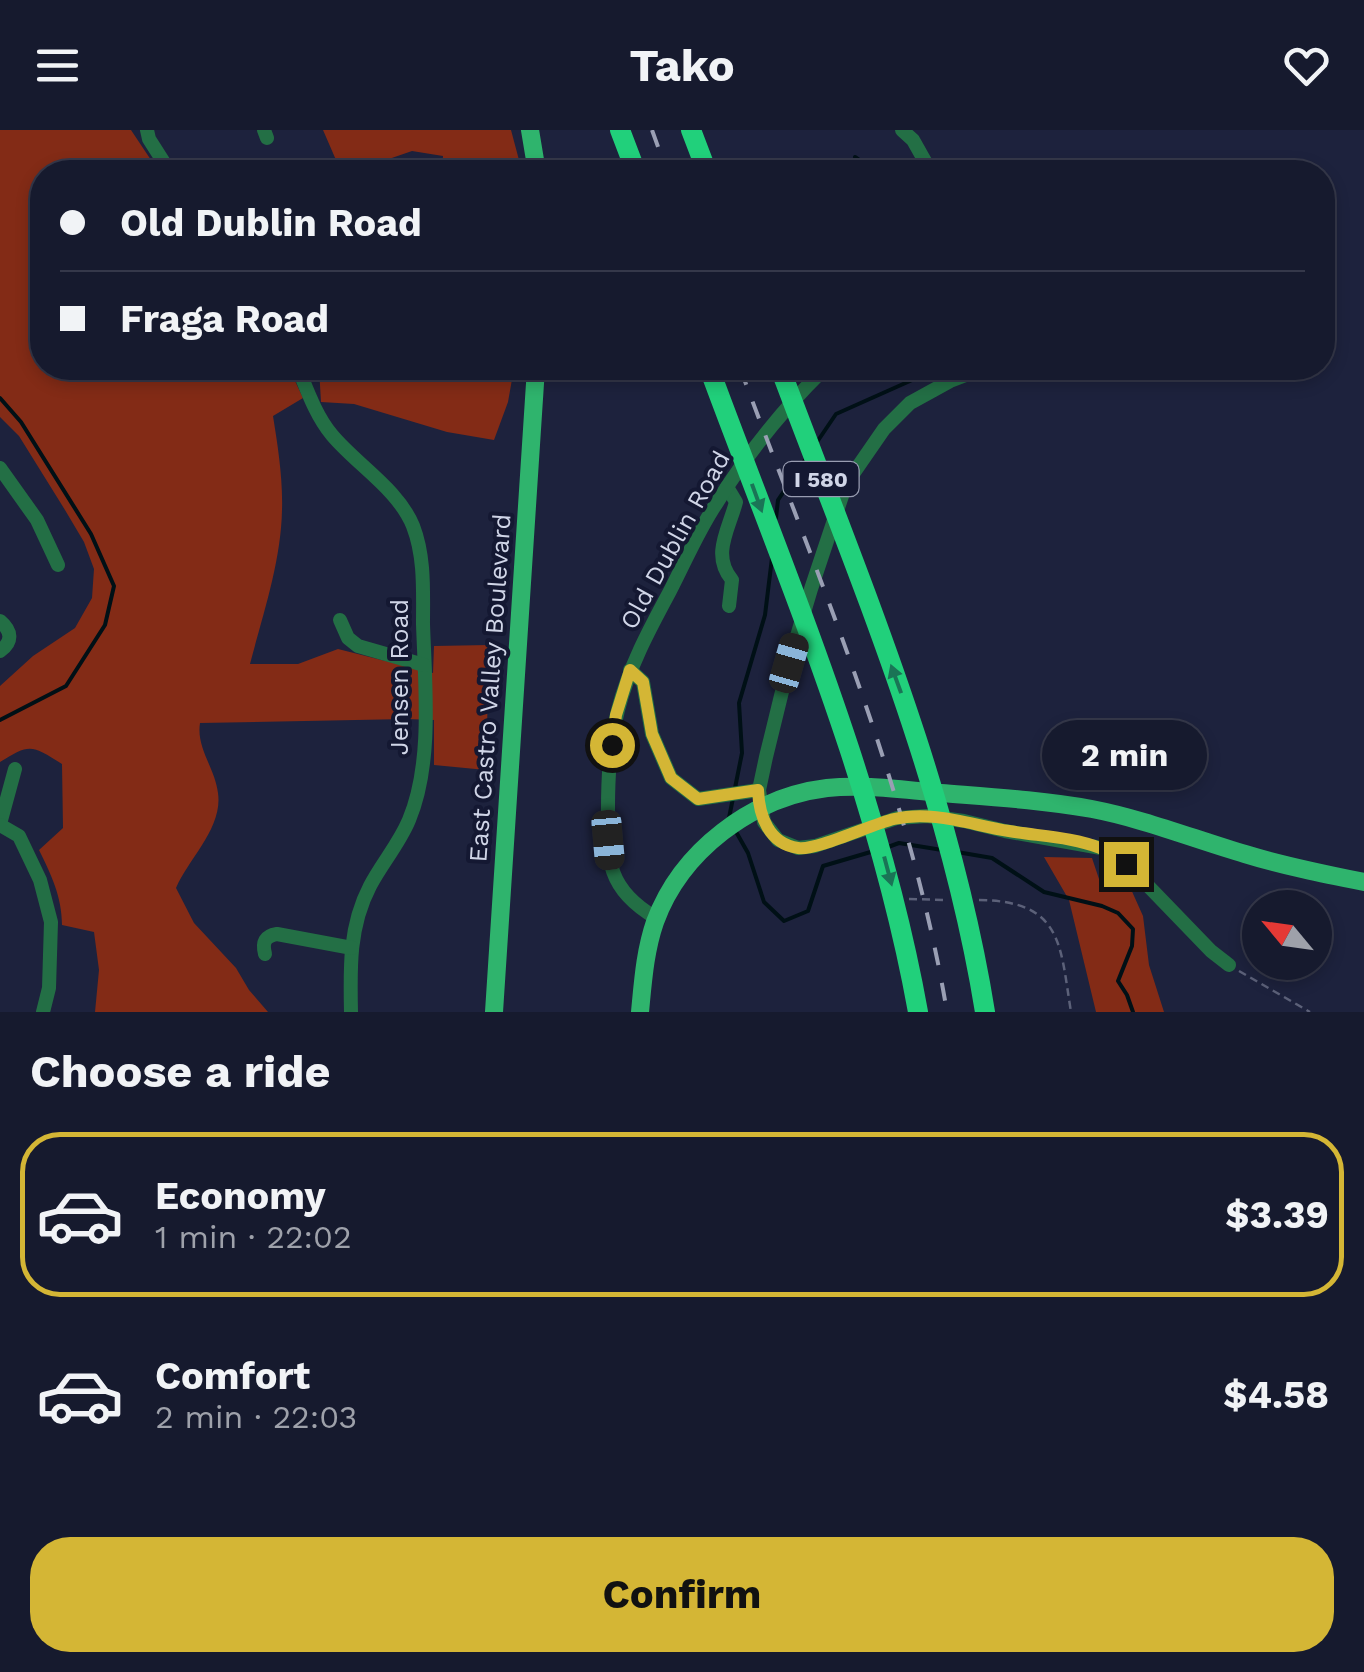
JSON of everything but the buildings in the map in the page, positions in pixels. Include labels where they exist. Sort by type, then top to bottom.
[{"type":"highway","points":[[620,130],[631,160]]},
{"type":"highway","points":[[691,130],[702,160]]},
{"type":"highway","name":"I 580","points":[[713,380],[857,769],[886,862],[918,1012]]},
{"type":"highway","name":"I 580","points":[[784,380],[927,767],[958,875],[986,1012]]},
{"type":"main road","points":[[530,130],[535,160]]},
{"type":"main road","name":"East Castro Valley Boulevard","points":[[494,1012],[535,380]]},
{"type":"main road","points":[[640,1012],[646,956],[660,912],[685,869],[716,837],[750,813],[794,795],[827,788],[860,787],[1060,804],[1126,817],[1248,856],[1364,882]]},
{"type":"street","points":[[147,130],[162,160]]},
{"type":"street","points":[[902,130],[913,140],[924,160]]},
{"type":"street","name":"Jensen Road","points":[[303,380],[330,433],[398,501],[412,525],[422,561],[424,746],[418,788],[409,820],[371,885],[356,920],[350,960],[351,1012]]},
{"type":"street","name":"Old Dublin Road","points":[[660,912],[631,901],[621,889],[610,860],[608,798],[616,715],[645,637],[715,505],[759,441],[815,380]]},
{"type":"street","points":[[953,380],[910,403],[884,429],[846,484],[794,644],[758,790],[769,831],[778,840],[798,848],[815,846],[897,818],[926,816],[1101,848],[1137,873],[1229,965]]},
{"type":"street","points":[[0,468],[37,520],[58,565]]},
{"type":"street","points":[[727,487],[736,502],[722,543],[722,569],[732,580],[729,606]]},
{"type":"street","points":[[340,620],[348,638],[358,646],[424,665]]},
{"type":"street","points":[[0,621],[9,629],[10,636],[8,645],[0,651]]},
{"type":"street","points":[[630,670],[643,682],[652,734],[671,778],[698,799],[758,790]]},
{"type":"street","points":[[15,769],[0,824],[19,836],[40,880],[51,922],[50,988],[43,1012]]},
{"type":"street","points":[[265,954],[265,939],[277,934],[352,948]]},
{"type":"path","points":[[898,895],[914,900],[954,900]]},
{"type":"path","points":[[973,900],[1011,903],[1042,917],[1054,931],[1060,948],[1071,1012]]},
{"type":"path","points":[[1229,965],[1310,1012]]},
{"type":"shaded area","points":[[0,130],[131,130],[151,160],[30,160],[30,380],[295,380],[303,398],[273,416],[281,475],[281,529],[271,588],[250,664],[298,664],[338,649],[433,673],[434,646],[489,645],[486,770],[434,765],[434,720],[200,723],[218,806],[210,831],[176,888],[194,923],[236,968],[268,1012],[95,1012],[99,970],[94,932],[62,925],[58,895],[39,850],[63,828],[62,764],[31,749],[0,762],[0,686],[33,656],[75,628],[92,598],[94,569],[65,510],[19,436],[0,417]]},
{"type":"shaded area","points":[[323,130],[511,130],[519,160],[443,160],[443,156],[412,151],[386,160],[336,160]]},
{"type":"shaded area","points":[[320,380],[512,380],[494,440],[447,432],[354,404],[321,402]]},
{"type":"shaded area","points":[[1044,857],[1092,858],[1101,885],[1106,876],[1130,887],[1143,916],[1149,965],[1164,1012],[1096,1012],[1069,900]]},
{"type":"waterway","points":[[855,157],[859,160]]},
{"type":"waterway","points":[[815,445],[836,414],[912,380]]},
{"type":"waterway","points":[[0,398],[21,422],[91,534],[114,586],[105,625],[66,686],[0,720]]},
{"type":"waterway","points":[[776,518],[778,500],[807,457]]},
{"type":"waterway","points":[[735,788],[742,753],[739,703],[765,615],[772,558]]},
{"type":"waterway","points":[[729,818],[733,798]]},
{"type":"waterway","points":[[735,830],[748,853],[764,902],[784,921],[808,911],[823,866],[874,851]]},
{"type":"waterway","points":[[888,847],[899,843],[942,850]]},
{"type":"waterway","points":[[957,852],[992,858],[1044,892],[1118,913],[1133,929],[1132,946],[1118,981],[1133,1012]]},
{"type":"railway","points":[[652,130],[663,160]]},
{"type":"railway","points":[[745,380],[886,766],[931,929],[947,1012]]},
{"type":"route","points":[[612,745],[616,715],[630,670],[643,682],[652,734],[671,778],[698,799],[758,790],[764,822],[778,840],[788,845],[806,848],[897,818],[926,816],[1101,848],[1126,864]]}]
